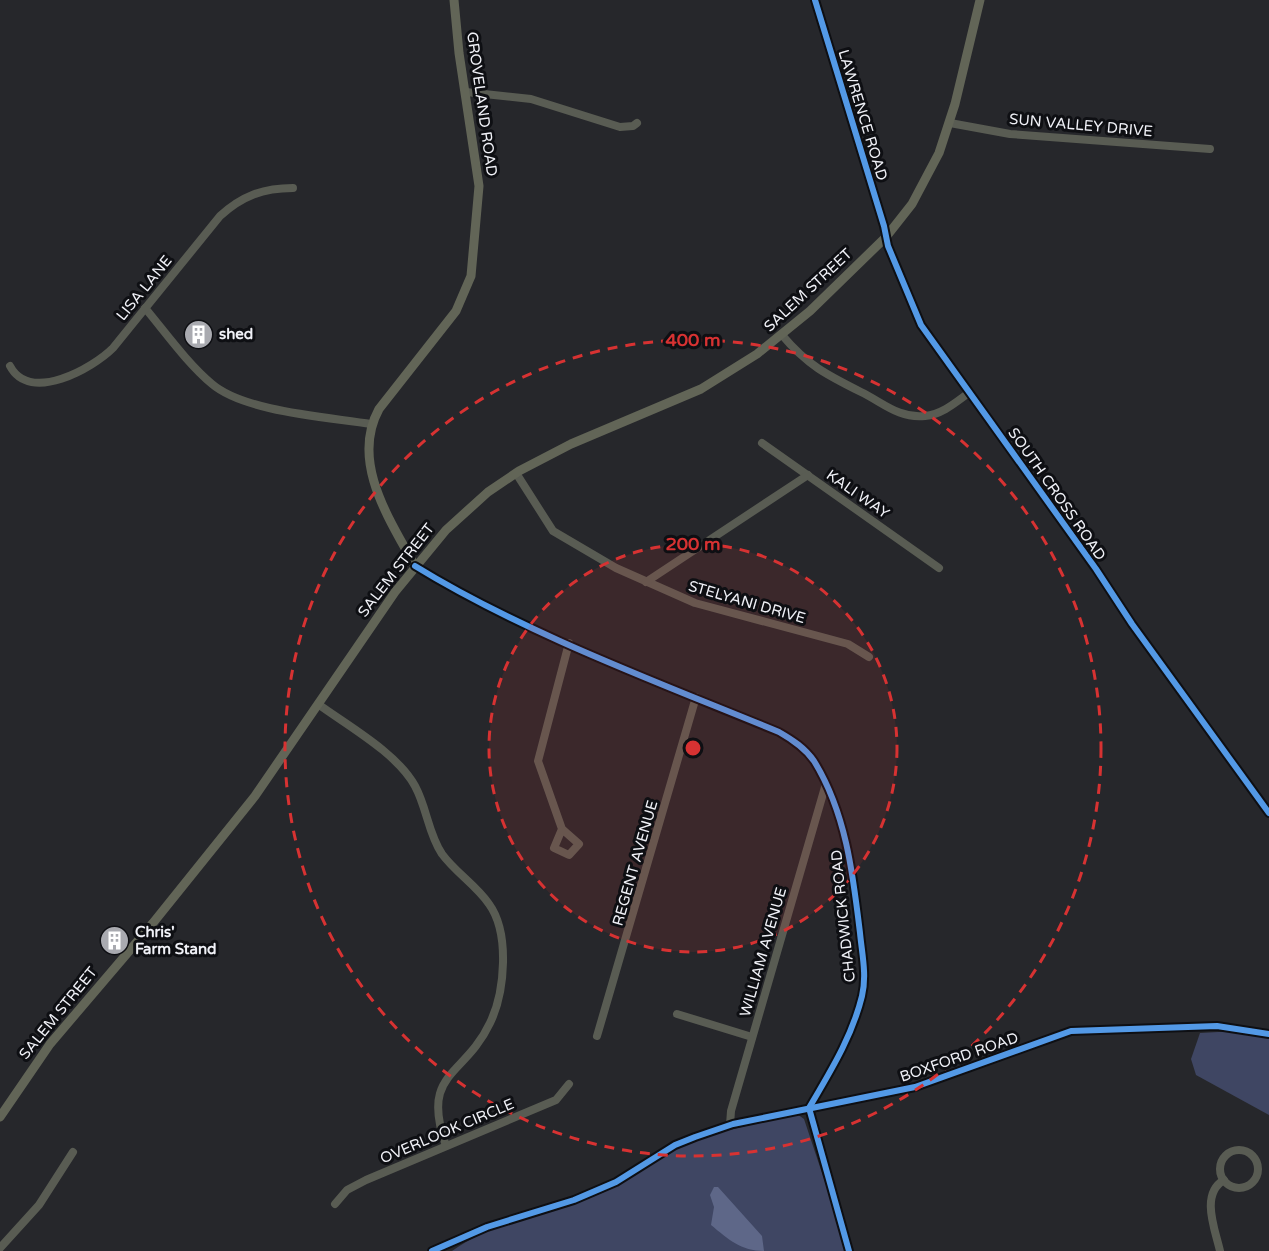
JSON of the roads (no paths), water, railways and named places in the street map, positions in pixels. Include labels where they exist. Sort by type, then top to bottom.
[{"type":"main road","name":"GROVELAND ROAD","points":[[414,566],[375,484],[368,445],[371,424],[393,389],[456,311],[471,276],[478,186],[454,0]]},
{"type":"main road","name":"SALEM STREET","points":[[0,1117],[55,1037],[153,923],[248,805],[414,566],[446,530],[488,492],[516,473],[587,437],[701,389],[782,335],[886,237],[924,186],[950,123],[980,0]]},
{"type":"street","name":"LAWRENCE ROAD","points":[[815,0],[886,237]]},
{"type":"street","points":[[466,92],[531,99],[620,127],[633,126],[637,123]]},
{"type":"street","name":"SUN VALLEY DRIVE","points":[[950,123],[1011,134],[1210,149]]},
{"type":"street","name":"LISA LANE","points":[[10,366],[18,376],[30,380],[54,380],[73,375],[103,358],[220,216],[232,205],[254,193],[293,188]]},
{"type":"street","name":"SOUTH CROSS ROAD","points":[[886,237],[921,325],[1132,624],[1269,813]]},
{"type":"street","points":[[145,308],[204,376],[229,394],[257,405],[371,424]]},
{"type":"street","points":[[782,335],[800,356],[828,376],[899,413],[923,417],[935,414],[970,392]]},
{"type":"street","name":"KALI WAY","points":[[762,443],[939,568]]},
{"type":"street","name":"STELYANI DRIVE","points":[[516,473],[553,531],[583,550],[646,582],[715,609],[848,644],[869,657]]},
{"type":"street","points":[[646,582],[808,475]]},
{"type":"street","name":"CHADWICK ROAD","points":[[414,566],[471,598],[796,742],[814,762],[845,833],[864,980],[862,996],[848,1037],[809,1108]]},
{"type":"street","points":[[562,829],[538,761],[569,643]]},
{"type":"street","name":"REGENT AVENUE","points":[[597,1036],[696,698]]},
{"type":"street","points":[[318,704],[405,772],[417,789],[427,824],[441,851],[452,867],[490,905],[500,928],[503,958],[490,1023],[447,1079],[438,1095],[438,1124],[446,1146]]},
{"type":"street","name":"WILLIAM AVENUE","points":[[730,1125],[731,1111],[825,787]]},
{"type":"street","points":[[677,1014],[752,1037]]},
{"type":"street","name":"BOXFORD ROAD","points":[[432,1251],[487,1227],[574,1200],[616,1182],[675,1145],[730,1125],[915,1087],[1071,1031],[1217,1026],[1269,1034]]},
{"type":"street","name":"OVERLOOK CIRCLE","points":[[335,1204],[347,1190],[556,1100],[569,1084]]},
{"type":"street","points":[[809,1108],[849,1251]]},
{"type":"street","points":[[1242,1150],[1255,1157],[1258,1172],[1251,1184],[1236,1188],[1224,1180],[1220,1166],[1228,1153],[1242,1150]]},
{"type":"street","points":[[0,1248],[39,1205],[73,1152]]},
{"type":"street","points":[[1220,1251],[1210,1201],[1216,1185],[1224,1180]]},
{"type":"place","name":"shed","points":[[198,334]]},
{"type":"place","name":"Chris' Farm Stand","points":[[114,941]]}]
